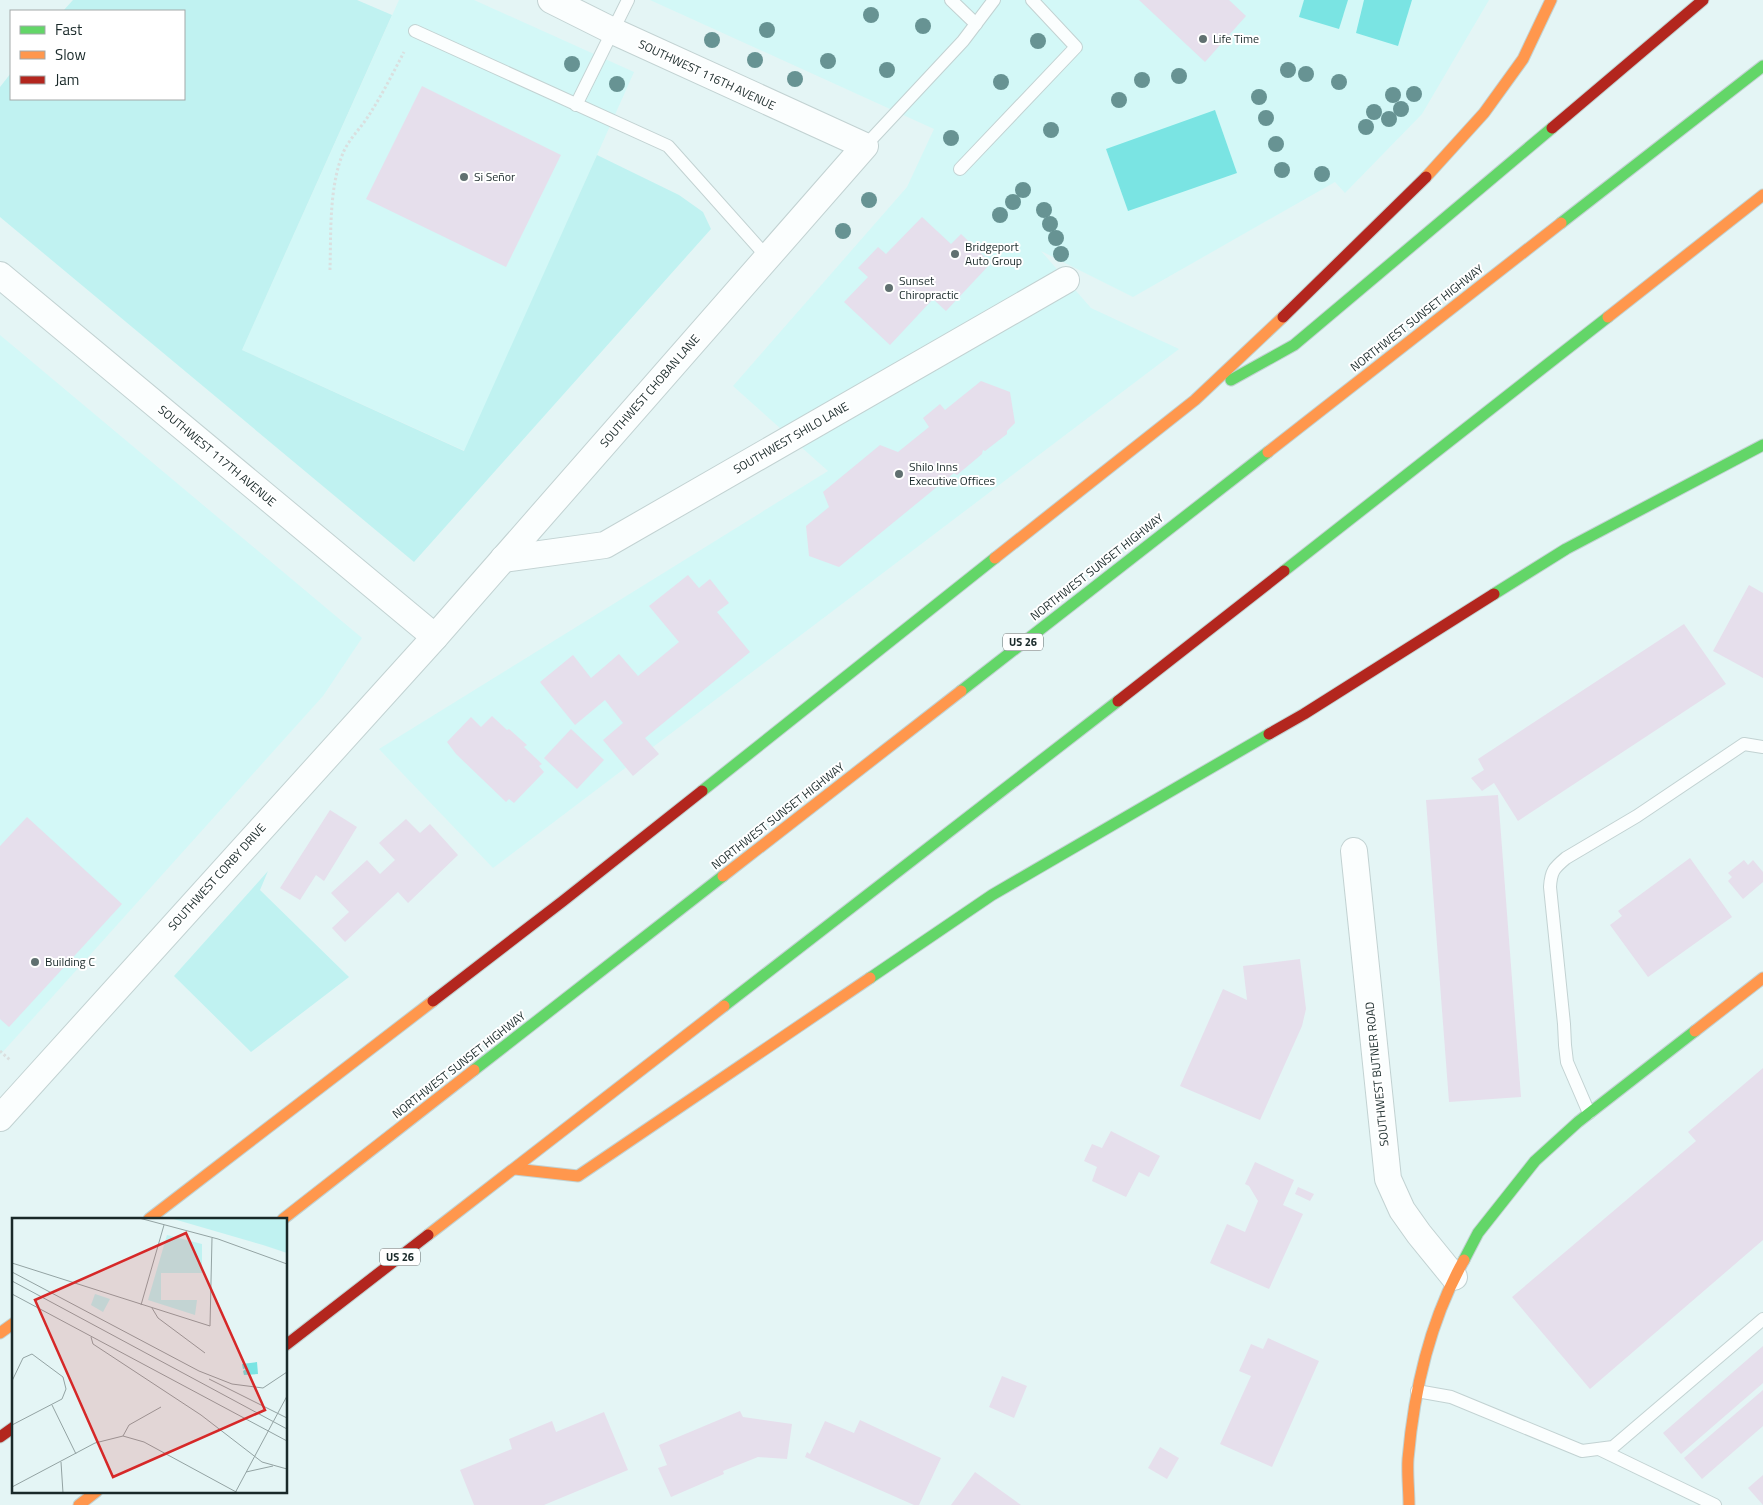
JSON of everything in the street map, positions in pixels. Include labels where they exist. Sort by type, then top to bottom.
[{"type":"main road","points":[[150,1218],[563,901],[1194,400],[1282,318],[1426,177],[1484,113],[1523,58],[1551,0]]},
{"type":"main road","points":[[1194,400],[1294,345],[1702,0]]},
{"type":"main road","name":"NORTHWEST SUNSET HIGHWAY","points":[[284,1218],[1763,66]]},
{"type":"main road","name":"US 26","points":[[288,1343],[1132,690],[1763,194]]},
{"type":"main road","points":[[514,1170],[578,1176],[992,896],[1304,714],[1566,549],[1763,445]]},
{"type":"main road","points":[[1409,1505],[1408,1460],[1417,1391],[1430,1338],[1454,1277],[1478,1233],[1535,1161],[1589,1113],[1763,978]]},
{"type":"main road","points":[[0,1333],[12,1324]]},
{"type":"main road","points":[[0,1437],[12,1428]]},
{"type":"main road","points":[[79,1505],[96,1492]]},
{"type":"street","name":"SOUTHWEST 116TH AVENUE","points":[[551,0],[613,31],[865,146]]},
{"type":"street","name":"SOUTHWEST CHOBAN LANE","points":[[435,637],[865,146]]},
{"type":"street","name":"SOUTHWEST 117TH AVENUE","points":[[0,275],[435,637]]},
{"type":"street","name":"SOUTHWEST SHILO LANE","points":[[503,559],[605,545],[1066,280]]},
{"type":"street","name":"SOUTHWEST CORBY DRIVE","points":[[0,1118],[435,637]]},
{"type":"street","name":"SOUTHWEST BUTNER ROAD","points":[[1354,851],[1388,1179],[1402,1210],[1454,1277]]},
{"type":"lane","points":[[576,105],[628,0]]},
{"type":"lane","points":[[951,0],[976,24]]},
{"type":"lane","points":[[865,146],[963,41],[994,0]]},
{"type":"lane","points":[[960,169],[1076,47],[1032,0]]},
{"type":"lane","points":[[415,31],[668,146],[767,257]]},
{"type":"lane","points":[[1589,1113],[1567,1062],[1550,887],[1551,874],[1557,865],[1566,858],[1637,816],[1744,744],[1763,747]]},
{"type":"lane","points":[[1417,1391],[1450,1397],[1582,1451],[1613,1447],[1763,1319]]},
{"type":"lane","points":[[1599,1449],[1715,1505]]},
{"type":"path","points":[[330,270],[332,211],[336,177],[343,153],[375,106],[415,31]]},
{"type":"shaded area","points":[[73,0],[357,0],[392,15],[242,350],[464,451],[597,155],[679,195],[703,212],[711,229],[414,562],[0,217],[0,87],[10,74],[10,100],[185,100],[185,10],[64,10]]},
{"type":"shaded area","points":[[399,0],[474,0],[634,72],[465,451],[242,350]]},
{"type":"shaded area","points":[[650,0],[1489,0],[1422,114],[1345,193],[1335,182],[1133,297],[1041,251],[1091,308],[1179,349],[493,868],[379,749],[828,471],[733,386],[907,187],[934,129]]},
{"type":"shaded area","points":[[0,335],[362,638],[323,696],[0,1055]]},
{"type":"shaded area","points":[[268,871],[260,890],[349,977],[251,1052],[174,976]]},
{"type":"water","points":[[1304,0],[1348,0],[1339,29],[1299,17]]},
{"type":"water","points":[[1364,0],[1412,0],[1398,46],[1356,33]]},
{"type":"water","points":[[1215,110],[1237,173],[1128,211],[1106,149]]},
{"type":"building","name":"Life Time","points":[[1139,0],[1229,0],[1246,16],[1205,62]]},
{"type":"building","name":"Si Señor","points":[[422,86],[561,155],[506,267],[366,199]]},
{"type":"building","points":[[922,217],[951,244],[961,234],[991,263],[946,311],[933,299],[890,345],[844,302],[868,277],[858,268],[878,247],[886,254]]},
{"type":"building","name":"Shilo Inns Executive Offices","points":[[981,381],[1010,392],[1015,423],[1007,431],[1007,434],[985,451],[983,450],[982,454],[957,475],[954,473],[839,567],[809,556],[806,526],[829,507],[823,492],[880,445],[898,452],[929,427],[923,418],[940,404],[945,410]]},
{"type":"building","points":[[688,575],[699,588],[710,579],[729,603],[717,612],[750,652],[645,738],[659,754],[633,776],[603,740],[623,723],[605,700],[575,725],[540,682],[573,655],[591,678],[619,654],[638,676],[679,642],[649,606]]},
{"type":"building","points":[[1749,585],[1763,593],[1763,678],[1713,651]]},
{"type":"building","points":[[1684,624],[1726,684],[1518,821],[1494,783],[1482,791],[1471,778],[1484,770],[1478,759]]},
{"type":"building","points":[[492,716],[527,745],[524,747],[542,764],[539,766],[544,772],[514,803],[509,799],[506,802],[456,754],[447,742],[471,717],[481,727]]},
{"type":"building","points":[[571,729],[604,760],[577,789],[544,758]]},
{"type":"building","points":[[1498,795],[1521,1097],[1449,1102],[1426,800]]},
{"type":"building","points":[[330,810],[357,827],[324,881],[316,875],[300,900],[280,888]]},
{"type":"building","name":"Building C","points":[[27,817],[122,904],[9,1027],[0,1019],[0,846]]},
{"type":"building","points":[[406,819],[420,833],[430,824],[458,855],[408,903],[398,892],[345,942],[332,928],[349,912],[331,893],[367,860],[380,874],[395,860],[379,843]]},
{"type":"building","points":[[1690,858],[1732,917],[1648,977],[1610,925],[1622,916],[1618,911]]},
{"type":"building","points":[[1744,860],[1748,865],[1753,860],[1763,872],[1763,882],[1743,899],[1728,881],[1732,877],[1728,873]]},
{"type":"building","points":[[1300,959],[1306,1009],[1302,1026],[1260,1120],[1180,1086],[1223,989],[1247,1000],[1243,966]]},
{"type":"building","points":[[1763,1068],[1763,1240],[1590,1389],[1512,1297],[1696,1141],[1688,1132]]},
{"type":"building","points":[[1111,1131],[1160,1156],[1149,1177],[1139,1172],[1126,1197],[1092,1181],[1097,1167],[1084,1161],[1092,1144],[1102,1148]]},
{"type":"building","points":[[1255,1162],[1294,1180],[1283,1205],[1303,1214],[1269,1289],[1210,1263],[1227,1224],[1245,1232],[1258,1201],[1249,1186],[1245,1184]]},
{"type":"building","points":[[1298,1187],[1314,1194],[1310,1201],[1295,1194]]},
{"type":"building","points":[[1268,1338],[1319,1361],[1272,1467],[1220,1444],[1251,1376],[1239,1371],[1251,1344],[1263,1349]]},
{"type":"building","points":[[1763,1346],[1763,1383],[1681,1454],[1663,1433]]},
{"type":"building","points":[[1002,1376],[1027,1386],[1014,1418],[989,1407]]},
{"type":"building","points":[[1763,1390],[1763,1426],[1702,1479],[1684,1458]]},
{"type":"building","points":[[740,1411],[743,1417],[792,1424],[787,1459],[758,1457],[723,1471],[724,1474],[671,1497],[658,1468],[667,1465],[659,1445]]},
{"type":"building","points":[[604,1412],[628,1470],[544,1505],[474,1505],[460,1470],[512,1449],[509,1439],[552,1421],[556,1432]]},
{"type":"building","points":[[860,1420],[941,1458],[919,1505],[914,1505],[805,1457],[807,1452],[810,1454],[825,1421],[854,1433]]},
{"type":"building","points":[[1160,1447],[1179,1458],[1167,1479],[1148,1468]]},
{"type":"building","points":[[975,1472],[1021,1505],[951,1505]]},
{"type":"building","points":[[1763,1475],[1763,1505],[1748,1488]]},
{"type":"traffic: fast","points":[[1561,223],[1763,66]]},
{"type":"traffic: fast","points":[[1231,380],[1294,345],[1552,128]]},
{"type":"traffic: fast","points":[[1284,571],[1608,317]]},
{"type":"traffic: fast","points":[[1494,594],[1566,549],[1763,445]]},
{"type":"traffic: fast","points":[[961,691],[1268,452]]},
{"type":"traffic: fast","points":[[702,791],[995,558]]},
{"type":"traffic: fast","points":[[724,1006],[1118,701]]},
{"type":"traffic: fast","points":[[870,978],[992,895],[1269,734]]},
{"type":"traffic: fast","points":[[474,1070],[723,876]]},
{"type":"traffic: fast","points":[[1464,1260],[1478,1233],[1535,1161],[1578,1122],[1695,1031]]},
{"type":"traffic: slow","points":[[1426,177],[1484,113],[1523,59],[1551,0]]},
{"type":"traffic: slow","points":[[1608,317],[1763,195]]},
{"type":"traffic: slow","points":[[1268,452],[1561,223]]},
{"type":"traffic: slow","points":[[995,558],[1195,400],[1283,317]]},
{"type":"traffic: slow","points":[[723,876],[961,691]]},
{"type":"traffic: slow","points":[[515,1169],[578,1176],[870,978]]},
{"type":"traffic: slow","points":[[1695,1031],[1763,978]]},
{"type":"traffic: slow","points":[[150,1218],[433,1001]]},
{"type":"traffic: slow","points":[[428,1235],[724,1006]]},
{"type":"traffic: slow","points":[[284,1218],[474,1070]]},
{"type":"traffic: slow","points":[[1409,1505],[1408,1459],[1419,1382],[1433,1331],[1452,1283],[1464,1260]]},
{"type":"traffic: slow","points":[[0,1333],[12,1324]]},
{"type":"traffic: slow","points":[[79,1505],[96,1492]]},
{"type":"traffic: jam","points":[[1552,128],[1703,0]]},
{"type":"traffic: jam","points":[[1283,317],[1426,177]]},
{"type":"traffic: jam","points":[[1118,701],[1284,571]]},
{"type":"traffic: jam","points":[[1269,734],[1304,714],[1494,594]]},
{"type":"traffic: jam","points":[[433,1001],[702,791]]},
{"type":"traffic: jam","points":[[288,1343],[428,1235]]},
{"type":"traffic: jam","points":[[0,1437],[12,1428]]},
{"type":"place","name":"Life Time","points":[[1203,39]]},
{"type":"place","name":"Si Señor","points":[[464,177]]},
{"type":"place","name":"Bridgeport Auto Group","points":[[955,254]]},
{"type":"place","name":"Sunset Chiropractic","points":[[889,288]]},
{"type":"place","name":"Shilo Inns Executive Offices","points":[[899,474]]},
{"type":"place","name":"Building C","points":[[35,962]]}]
